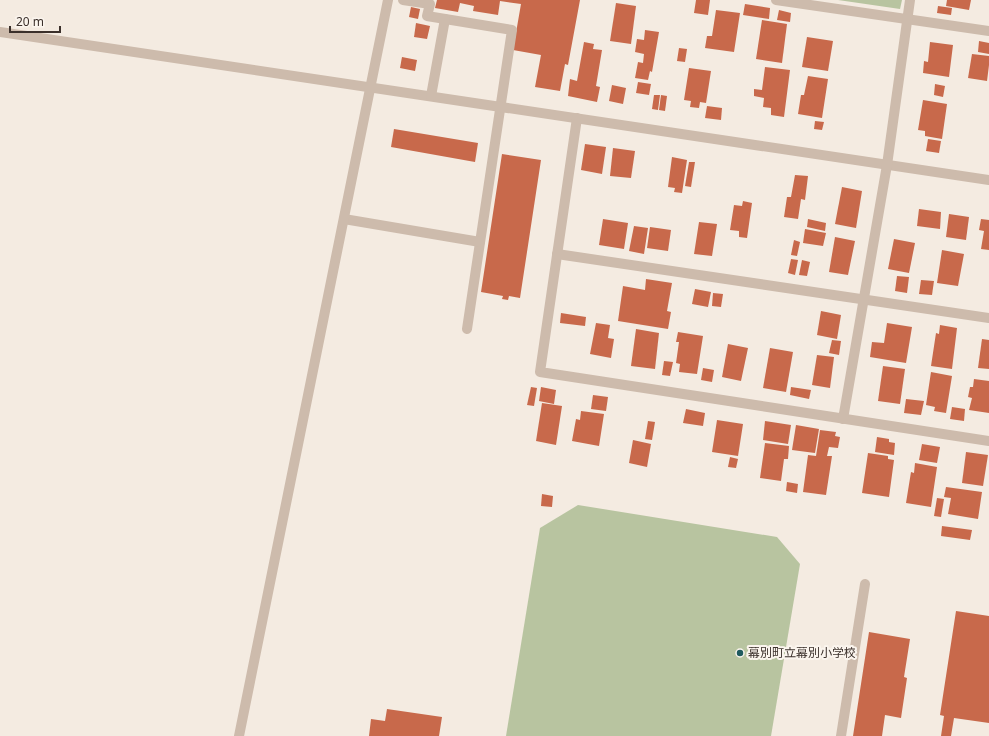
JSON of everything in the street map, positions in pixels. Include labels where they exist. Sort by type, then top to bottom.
[{"type":"street","points":[[239,736],[388,0]]},
{"type":"street","points":[[403,0],[430,4],[427,16],[512,30],[467,329]]},
{"type":"street","points":[[776,0],[989,31]]},
{"type":"street","points":[[843,419],[887,165],[906,18],[910,0]]},
{"type":"street","points":[[431,96],[445,19]]},
{"type":"street","points":[[0,32],[989,180]]},
{"type":"street","points":[[577,118],[540,372],[989,441]]},
{"type":"street","points":[[344,219],[480,242]]},
{"type":"street","points":[[557,254],[989,318]]},
{"type":"street","points":[[841,736],[865,584]]},
{"type":"green space","points":[[838,0],[902,0],[900,9]]},
{"type":"green space","points":[[578,505],[777,537],[800,564],[771,736],[506,736],[540,528]]},
{"type":"building","points":[[437,0],[580,0],[568,65],[565,64],[560,91],[535,87],[541,55],[513,50],[521,4],[500,1],[498,15],[473,11],[474,6],[460,3],[458,12],[435,8]]},
{"type":"building","points":[[696,0],[710,0],[708,15],[694,13]]},
{"type":"building","points":[[947,0],[971,0],[969,10],[946,6]]},
{"type":"building","points":[[616,3],[636,6],[631,44],[610,41]]},
{"type":"building","points":[[745,4],[770,8],[769,19],[743,15]]},
{"type":"building","points":[[938,6],[952,8],[951,15],[937,13]]},
{"type":"building","points":[[411,7],[420,9],[418,19],[409,17]]},
{"type":"building","points":[[716,10],[740,13],[734,52],[705,48],[707,36],[712,36]]},
{"type":"building","points":[[779,10],[791,13],[790,22],[777,20]]},
{"type":"building","points":[[762,20],[787,24],[782,63],[756,59]]},
{"type":"building","points":[[416,23],[430,26],[427,39],[414,37]]},
{"type":"building","points":[[645,30],[659,32],[652,72],[650,71],[648,80],[635,78],[638,62],[643,63],[644,54],[635,52],[637,39],[644,40]]},
{"type":"building","points":[[807,37],[833,41],[828,71],[802,67]]},
{"type":"building","points":[[979,41],[989,43],[989,54],[978,52]]},
{"type":"building","points":[[584,42],[594,44],[593,49],[602,50],[596,86],[600,87],[597,102],[568,96],[570,79],[577,81]]},
{"type":"building","points":[[930,42],[953,45],[949,77],[923,73],[924,61],[928,62]]},
{"type":"building","points":[[679,48],[687,49],[685,62],[677,61]]},
{"type":"building","points":[[972,54],[989,56],[987,81],[968,78]]},
{"type":"building","points":[[402,57],[417,60],[415,71],[400,68]]},
{"type":"building","points":[[765,67],[790,70],[784,117],[771,115],[771,108],[763,107],[764,98],[754,96],[754,89],[762,90]]},
{"type":"building","points":[[689,68],[711,71],[706,103],[700,102],[699,108],[690,107],[691,101],[684,100]]},
{"type":"building","points":[[808,76],[828,79],[822,118],[798,114],[801,95],[804,95]]},
{"type":"building","points":[[638,82],[651,84],[649,95],[636,93]]},
{"type":"building","points":[[935,84],[945,86],[943,97],[934,95]]},
{"type":"building","points":[[612,85],[626,88],[623,104],[609,101]]},
{"type":"building","points":[[654,95],[660,95],[658,110],[652,109]]},
{"type":"building","points":[[661,95],[667,96],[665,111],[659,110]]},
{"type":"building","points":[[923,100],[947,104],[942,139],[925,136],[925,131],[918,130]]},
{"type":"building","points":[[707,106],[722,108],[721,120],[705,118]]},
{"type":"building","points":[[815,121],[824,122],[822,130],[814,129]]},
{"type":"building","points":[[394,129],[478,143],[475,162],[391,147]]},
{"type":"building","points":[[928,139],[941,141],[939,153],[926,151]]},
{"type":"building","points":[[585,144],[606,147],[602,174],[581,170]]},
{"type":"building","points":[[613,148],[635,151],[631,178],[610,176]]},
{"type":"building","points":[[502,154],[541,160],[520,298],[509,296],[508,300],[502,299],[503,296],[481,292]]},
{"type":"building","points":[[672,157],[687,160],[682,193],[674,192],[675,188],[668,187]]},
{"type":"building","points":[[689,162],[695,162],[691,187],[685,186]]},
{"type":"building","points":[[795,175],[808,176],[805,200],[801,199],[798,219],[784,217],[787,197],[791,197]]},
{"type":"building","points":[[842,187],[862,191],[856,228],[835,224]]},
{"type":"building","points":[[743,201],[752,203],[747,238],[739,237],[739,231],[730,230],[734,205],[742,206]]},
{"type":"building","points":[[919,209],[941,212],[940,229],[917,226]]},
{"type":"building","points":[[949,214],[969,217],[966,240],[946,237]]},
{"type":"building","points":[[603,219],[628,223],[624,249],[599,245]]},
{"type":"building","points":[[808,219],[826,223],[825,231],[807,227]]},
{"type":"building","points":[[981,219],[989,220],[989,250],[981,249],[984,231],[979,230]]},
{"type":"building","points":[[699,222],[717,224],[712,256],[694,254]]},
{"type":"building","points":[[634,226],[648,228],[644,254],[629,251]]},
{"type":"building","points":[[650,227],[671,230],[668,251],[647,248]]},
{"type":"building","points":[[805,229],[826,233],[823,246],[803,243]]},
{"type":"building","points":[[835,237],[855,241],[848,275],[829,272]]},
{"type":"building","points":[[894,239],[915,243],[909,273],[888,269]]},
{"type":"building","points":[[794,240],[800,242],[797,256],[791,255]]},
{"type":"building","points":[[942,250],[964,254],[958,286],[937,283]]},
{"type":"building","points":[[791,259],[798,260],[795,275],[788,273]]},
{"type":"building","points":[[802,260],[810,262],[807,276],[799,275]]},
{"type":"building","points":[[897,276],[909,277],[907,293],[895,291]]},
{"type":"building","points":[[646,279],[672,283],[667,311],[671,312],[668,329],[618,321],[623,286],[645,290]]},
{"type":"building","points":[[921,280],[934,281],[932,295],[919,294]]},
{"type":"building","points":[[695,289],[711,292],[708,307],[692,304]]},
{"type":"building","points":[[713,293],[723,294],[721,307],[712,306]]},
{"type":"building","points":[[821,311],[841,315],[837,339],[817,335]]},
{"type":"building","points":[[561,313],[586,317],[585,326],[560,323]]},
{"type":"building","points":[[596,323],[610,325],[608,338],[614,339],[611,358],[590,354]]},
{"type":"building","points":[[887,323],[912,327],[906,363],[870,357],[872,342],[884,343]]},
{"type":"building","points":[[940,325],[957,328],[952,369],[931,366],[936,333],[939,334]]},
{"type":"building","points":[[636,329],[659,333],[655,369],[631,366]]},
{"type":"building","points":[[678,332],[703,336],[697,374],[679,372],[680,364],[676,363],[679,342],[676,342]]},
{"type":"building","points":[[982,339],[989,340],[989,369],[978,368]]},
{"type":"building","points":[[832,340],[841,341],[839,355],[829,353]]},
{"type":"building","points":[[728,344],[748,348],[741,381],[722,377]]},
{"type":"building","points":[[770,348],[793,352],[786,392],[763,388]]},
{"type":"building","points":[[817,355],[834,357],[830,388],[812,385]]},
{"type":"building","points":[[664,361],[673,362],[670,376],[662,375]]},
{"type":"building","points":[[883,366],[905,369],[900,404],[878,401]]},
{"type":"building","points":[[703,368],[714,370],[712,382],[701,380]]},
{"type":"building","points":[[931,372],[952,376],[946,413],[934,411],[935,407],[926,405]]},
{"type":"building","points":[[974,379],[989,381],[989,413],[969,410],[972,398],[968,397],[970,387],[973,387]]},
{"type":"building","points":[[531,387],[537,388],[534,406],[527,405]]},
{"type":"building","points":[[541,387],[556,390],[554,404],[539,401]]},
{"type":"building","points":[[791,387],[811,390],[809,399],[790,395]]},
{"type":"building","points":[[593,395],[608,397],[606,411],[591,409]]},
{"type":"building","points":[[906,399],[924,401],[921,415],[904,413]]},
{"type":"building","points":[[542,403],[562,406],[556,445],[536,441]]},
{"type":"building","points":[[952,407],[965,409],[964,421],[950,419]]},
{"type":"building","points":[[686,409],[705,413],[703,426],[683,423]]},
{"type":"building","points":[[581,411],[604,414],[599,446],[572,441],[576,419],[580,420]]},
{"type":"building","points":[[717,420],[743,424],[738,456],[712,452]]},
{"type":"building","points":[[648,421],[655,422],[652,440],[645,439]]},
{"type":"building","points":[[765,421],[791,425],[788,444],[763,440]]},
{"type":"building","points":[[796,425],[819,429],[815,453],[792,450]]},
{"type":"building","points":[[820,430],[836,432],[835,436],[840,437],[838,448],[829,447],[827,456],[832,456],[826,495],[803,492],[808,455],[816,456]]},
{"type":"building","points":[[877,437],[889,439],[889,442],[895,443],[894,455],[875,452]]},
{"type":"building","points":[[633,440],[651,444],[647,467],[629,463]]},
{"type":"building","points":[[765,443],[789,446],[788,459],[784,459],[781,481],[760,478]]},
{"type":"building","points":[[922,444],[940,447],[937,463],[919,460]]},
{"type":"building","points":[[966,452],[988,455],[983,486],[962,483]]},
{"type":"building","points":[[868,453],[888,456],[888,459],[894,460],[889,497],[862,493]]},
{"type":"building","points":[[730,457],[738,459],[736,468],[728,467]]},
{"type":"building","points":[[915,463],[937,467],[931,507],[906,503],[911,472],[914,473]]},
{"type":"building","points":[[787,482],[798,484],[797,493],[786,491]]},
{"type":"building","points":[[946,487],[982,492],[978,519],[948,514],[951,498],[944,497]]},
{"type":"building","points":[[542,494],[553,496],[552,507],[541,506]]},
{"type":"building","points":[[937,498],[944,499],[941,517],[934,516]]},
{"type":"building","points":[[942,526],[972,530],[970,540],[941,536]]},
{"type":"building","points":[[956,611],[989,616],[989,723],[954,718],[951,736],[941,736],[944,716],[940,715]]},
{"type":"building","points":[[869,632],[910,639],[904,677],[907,678],[901,718],[885,715],[882,736],[853,736]]},
{"type":"building","points":[[387,709],[442,717],[439,736],[369,736],[371,719],[385,721]]},
{"type":"place","name":"幕別町立幕別小学校","points":[[740,653]]}]
